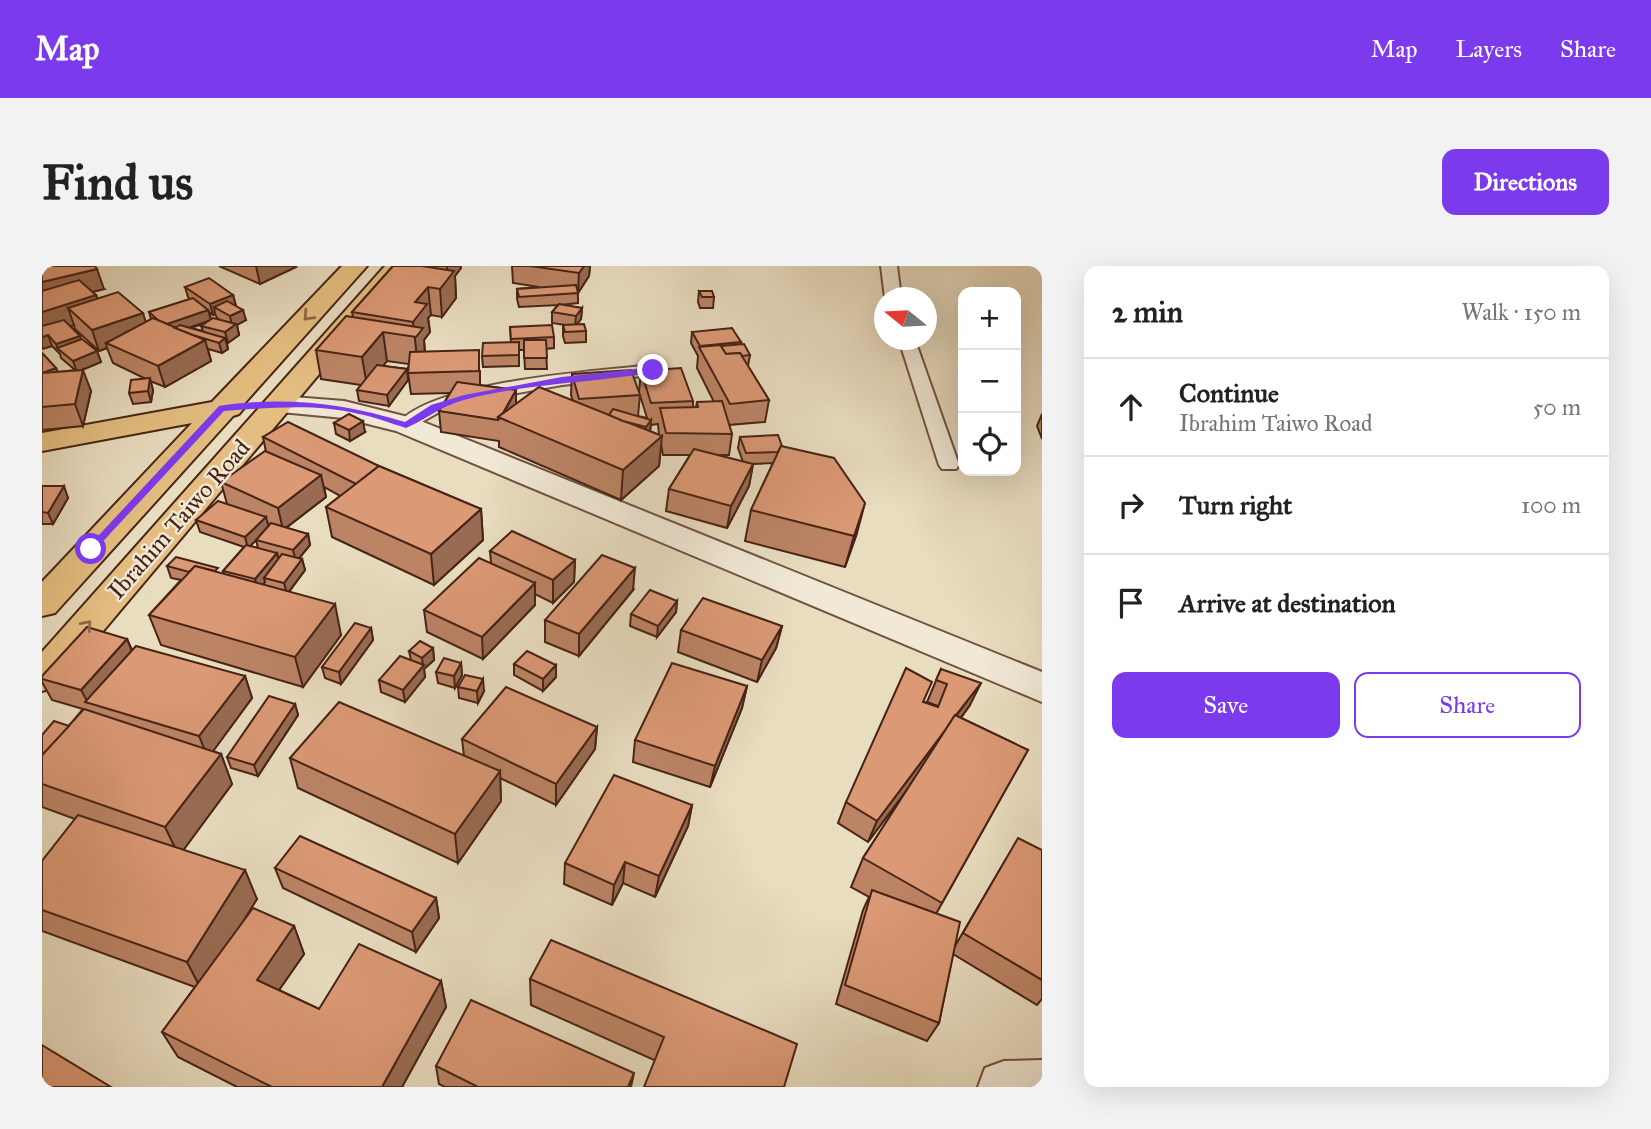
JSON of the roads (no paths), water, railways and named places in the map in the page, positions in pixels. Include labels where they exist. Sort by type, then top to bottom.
[{"type":"main road","name":"Ibrahim Taiwo Road","points":[[42,604],[355,266]]},
{"type":"main road","name":"Ibrahim Taiwo Road","points":[[42,677],[398,266]]},
{"type":"main road","points":[[42,444],[222,408],[280,405]]},
{"type":"main road","points":[[42,444],[251,437]]},
{"type":"street","points":[[280,405],[328,406],[360,411],[406,425],[1042,688]]},
{"type":"street","points":[[1004,1087],[1042,1086]]},
{"type":"lane","points":[[888,266],[891,287]]},
{"type":"lane","points":[[910,350],[948,466]]},
{"type":"lane","points":[[406,425],[434,407],[464,397],[562,380],[653,370]]}]
